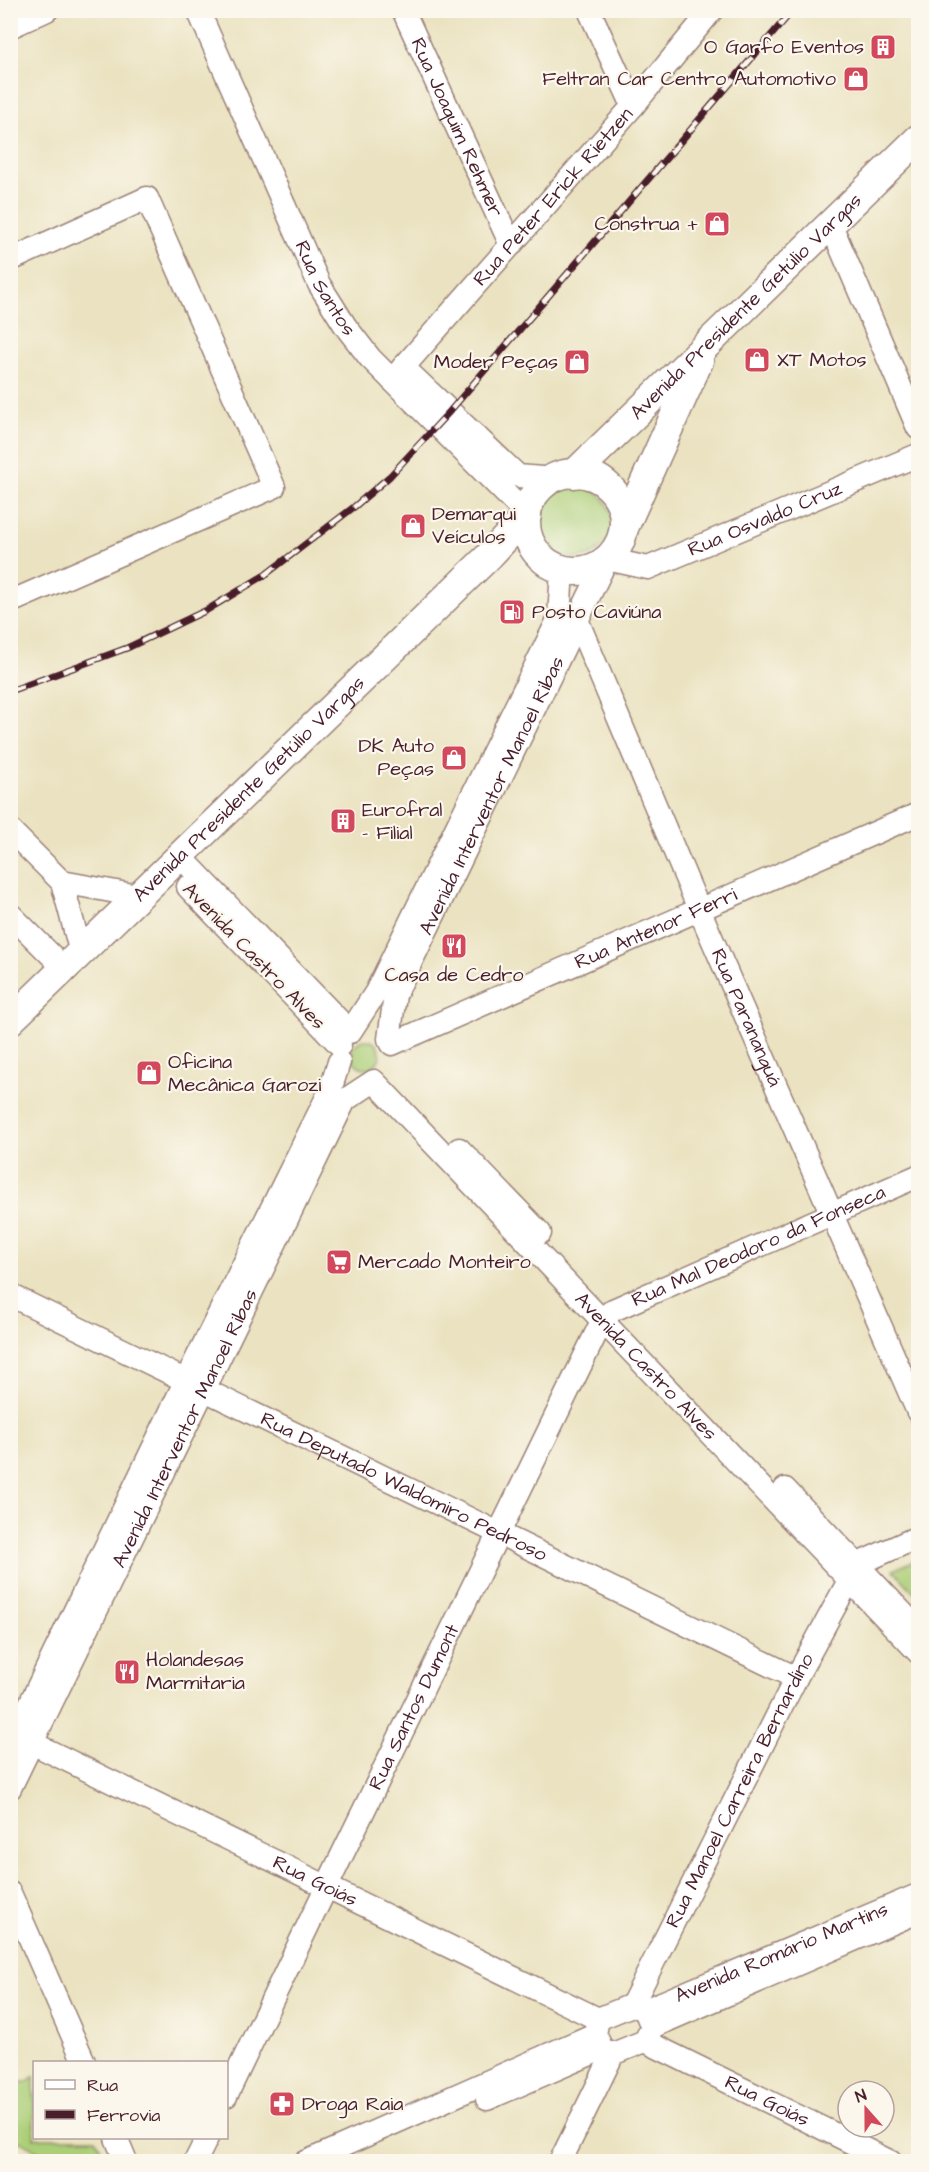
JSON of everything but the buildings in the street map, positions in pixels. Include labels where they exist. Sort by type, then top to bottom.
[{"type":"main road","name":"Avenida Presidente Getúlio Vargas","points":[[564,476],[706,346],[918,140]]},
{"type":"main road","points":[[488,557],[552,564],[582,571],[607,559],[619,545],[624,528],[706,346]]},
{"type":"main road","points":[[552,564],[532,546],[528,536],[527,515],[539,490],[564,476],[594,478],[611,489],[622,507],[624,528]]},
{"type":"main road","name":"Avenida Presidente Getúlio Vargas","points":[[10,1021],[488,557],[527,515]]},
{"type":"street","points":[[10,27],[47,10]]},
{"type":"street","name":"Rua Santos","points":[[198,10],[319,284],[331,306],[361,348],[398,373],[527,515]]},
{"type":"street","name":"Rua Joaquim Rehmer","points":[[403,10],[511,245]]},
{"type":"street","points":[[589,10],[633,106]]},
{"type":"street","name":"Rua Peter Erick Rietzen","points":[[398,373],[633,106],[712,10]]},
{"type":"street","points":[[10,260],[147,198],[274,487],[10,602]]},
{"type":"street","points":[[831,225],[918,428]]},
{"type":"street","points":[[398,373],[518,476],[564,476]]},
{"type":"street","name":"Rua Osvaldo Cruz","points":[[607,559],[648,568],[918,455]]},
{"type":"street","name":"Avenida Interventor Manoel Ribas","points":[[195,1384],[330,1091],[343,1046],[443,876],[578,622],[607,559]]},
{"type":"street","name":"Avenida Interventor Manoel Ribas","points":[[390,1041],[395,995],[443,876],[559,618],[552,564]]},
{"type":"street","name":"Rua Parananguá","points":[[578,622],[699,909],[918,1412]]},
{"type":"street","name":"Rua Antenor Ferri","points":[[390,1041],[918,814]]},
{"type":"street","points":[[10,830],[62,882],[138,896]]},
{"type":"street","name":"Avenida Castro Alves","points":[[174,861],[343,1046]]},
{"type":"street","points":[[62,882],[73,961]]},
{"type":"street","points":[[10,914],[73,961]]},
{"type":"street","points":[[371,1027],[381,1031],[390,1041],[394,1059],[380,1077],[363,1082],[352,1079],[344,1072],[343,1046],[360,1028],[371,1027]]},
{"type":"street","name":"Avenida Interventor Manoel Ribas","points":[[10,1788],[17,1740],[195,1384],[345,1100],[380,1077]]},
{"type":"street","name":"Avenida Castro Alves","points":[[380,1077],[854,1571],[918,1629]]},
{"type":"street","name":"Rua Mal Deodoro da Fonseca","points":[[608,1315],[918,1176]]},
{"type":"street","name":"Rua Deputado Waldomiro Pedroso","points":[[10,1295],[796,1678]]},
{"type":"street","name":"Rua Santos Dumont","points":[[228,2092],[499,1533],[608,1315]]},
{"type":"street","points":[[854,1571],[918,1537]]},
{"type":"street","name":"Avenida Castro Alves","points":[[854,1571],[918,1652]]},
{"type":"street","name":"Rua Manoel Carreira Bernardino","points":[[643,2021],[796,1678],[854,1571]]},
{"type":"street","name":"Rua Goiás","points":[[17,1740],[326,1888],[602,2039]]},
{"type":"street","points":[[10,1893],[84,2061]]},
{"type":"street","name":"Avenida Romário Martins","points":[[643,2021],[918,1895]]},
{"type":"street","name":"Avenida Romário Martins","points":[[643,2021],[918,1912]]},
{"type":"street","points":[[306,2162],[643,2021]]},
{"type":"street","points":[[343,2162],[643,2021]]},
{"type":"street","name":"Rua Goiás","points":[[643,2021],[891,2162]]},
{"type":"street","points":[[560,2162],[602,2039]]},
{"type":"street","points":[[116,2139],[126,2162]]},
{"type":"street","points":[[195,2162],[206,2139]]},
{"type":"green space","points":[[576,486],[596,492],[606,502],[612,522],[606,542],[596,552],[576,558],[556,552],[546,542],[540,522],[546,502],[556,492]]},
{"type":"green space","points":[[366,1040],[376,1044],[380,1054],[376,1064],[366,1068],[356,1064],[352,1054],[356,1044]]},
{"type":"green space","points":[[918,1559],[918,1596],[893,1570]]},
{"type":"green space","points":[[33,2077],[33,2139],[96,2139],[106,2161],[57,2161],[11,2137],[11,2083],[27,2082]]},
{"type":"railway","points":[[10,691],[127,648],[207,610],[265,575],[354,507],[390,476],[450,411],[793,10]]},
{"type":"place","name":"O Garfo Eventos","points":[[883,47]]},
{"type":"place","name":"Feltran Car Centro Automotivo","points":[[856,79]]},
{"type":"place","name":"Construa +","points":[[717,224]]},
{"type":"place","name":"XT Motos","points":[[757,360]]},
{"type":"place","name":"Moder Peças","points":[[577,362]]},
{"type":"place","name":"Demarqui Veículos","points":[[413,526]]},
{"type":"place","name":"Posto Caviúna","points":[[512,612]]},
{"type":"place","name":"DK Auto Peças","points":[[454,758]]},
{"type":"place","name":"Eurofral - Filial","points":[[343,821]]},
{"type":"place","name":"Casa de Cedro","points":[[454,946]]},
{"type":"place","name":"Oficina Mecânica Garozi","points":[[149,1073]]},
{"type":"place","name":"Mercado Monteiro","points":[[339,1262]]},
{"type":"place","name":"Holandesas Marmitaria","points":[[127,1672]]},
{"type":"place","name":"Droga Raia","points":[[282,2104]]}]
